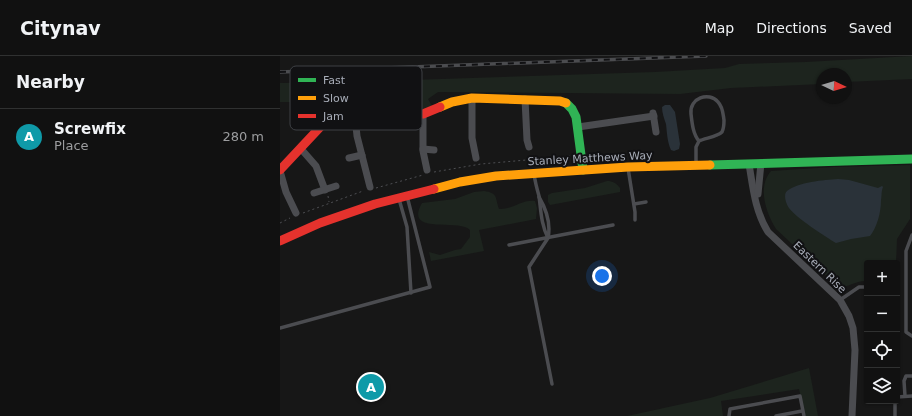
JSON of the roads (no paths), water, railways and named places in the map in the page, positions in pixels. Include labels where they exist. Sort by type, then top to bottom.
[{"type":"main road","points":[[423,114],[452,102],[472,98],[525,99],[560,101],[566,103],[573,108],[578,127],[583,170]]},
{"type":"main road","points":[[280,170],[302,150],[319,130]]},
{"type":"main road","name":"Stanley Matthews Way","points":[[280,241],[347,213],[402,196],[496,176],[628,167],[696,166],[826,160],[912,159]]},
{"type":"street","points":[[472,98],[472,138],[476,158]]},
{"type":"street","points":[[525,99],[527,140],[530,147]]},
{"type":"street","points":[[423,114],[423,149],[427,172]]},
{"type":"street","points":[[578,127],[654,115],[656,132]]},
{"type":"street","points":[[356,130],[368,189]]},
{"type":"street","points":[[423,149],[434,150]]},
{"type":"street","points":[[302,150],[316,166],[325,190]]},
{"type":"street","points":[[349,158],[362,155]]},
{"type":"street","name":"Eastern Rise","points":[[758,212],[758,183],[761,163]]},
{"type":"street","name":"Eastern Rise","points":[[749,164],[758,212],[768,232],[840,300],[849,316],[853,328],[855,350],[852,416]]},
{"type":"street","points":[[280,170],[286,192],[297,214]]},
{"type":"street","points":[[314,193],[336,186]]},
{"type":"lane","points":[[696,166],[696,147],[698,141],[694,134],[691,112],[692,104],[700,98],[714,99],[718,102],[723,111],[724,128],[718,134],[698,141]]},
{"type":"lane","points":[[628,167],[635,220]]},
{"type":"lane","points":[[534,173],[539,197],[541,218],[544,231],[548,238]]},
{"type":"lane","points":[[280,328],[430,287],[402,196]]},
{"type":"lane","points":[[402,196],[407,227],[411,293]]},
{"type":"lane","points":[[539,197],[547,217],[549,232],[548,238],[529,267],[552,384]]},
{"type":"lane","points":[[634,204],[646,202]]},
{"type":"lane","points":[[509,245],[613,226]]},
{"type":"lane","points":[[912,235],[906,251],[906,332],[912,336]]},
{"type":"lane","points":[[840,300],[859,287],[864,287]]},
{"type":"lane","points":[[905,396],[904,381],[906,376],[912,376]]},
{"type":"lane","points":[[729,416],[730,409],[800,396],[804,416]]},
{"type":"lane","points":[[900,397],[912,396]]},
{"type":"lane","points":[[895,404],[895,416]]},
{"type":"lane","points":[[776,416],[802,411]]},
{"type":"railway","points":[[422,67],[706,56]]},
{"type":"railway","points":[[280,72],[290,72]]},
{"type":"place","name":"Screwfix","points":[[371,387]]}]
